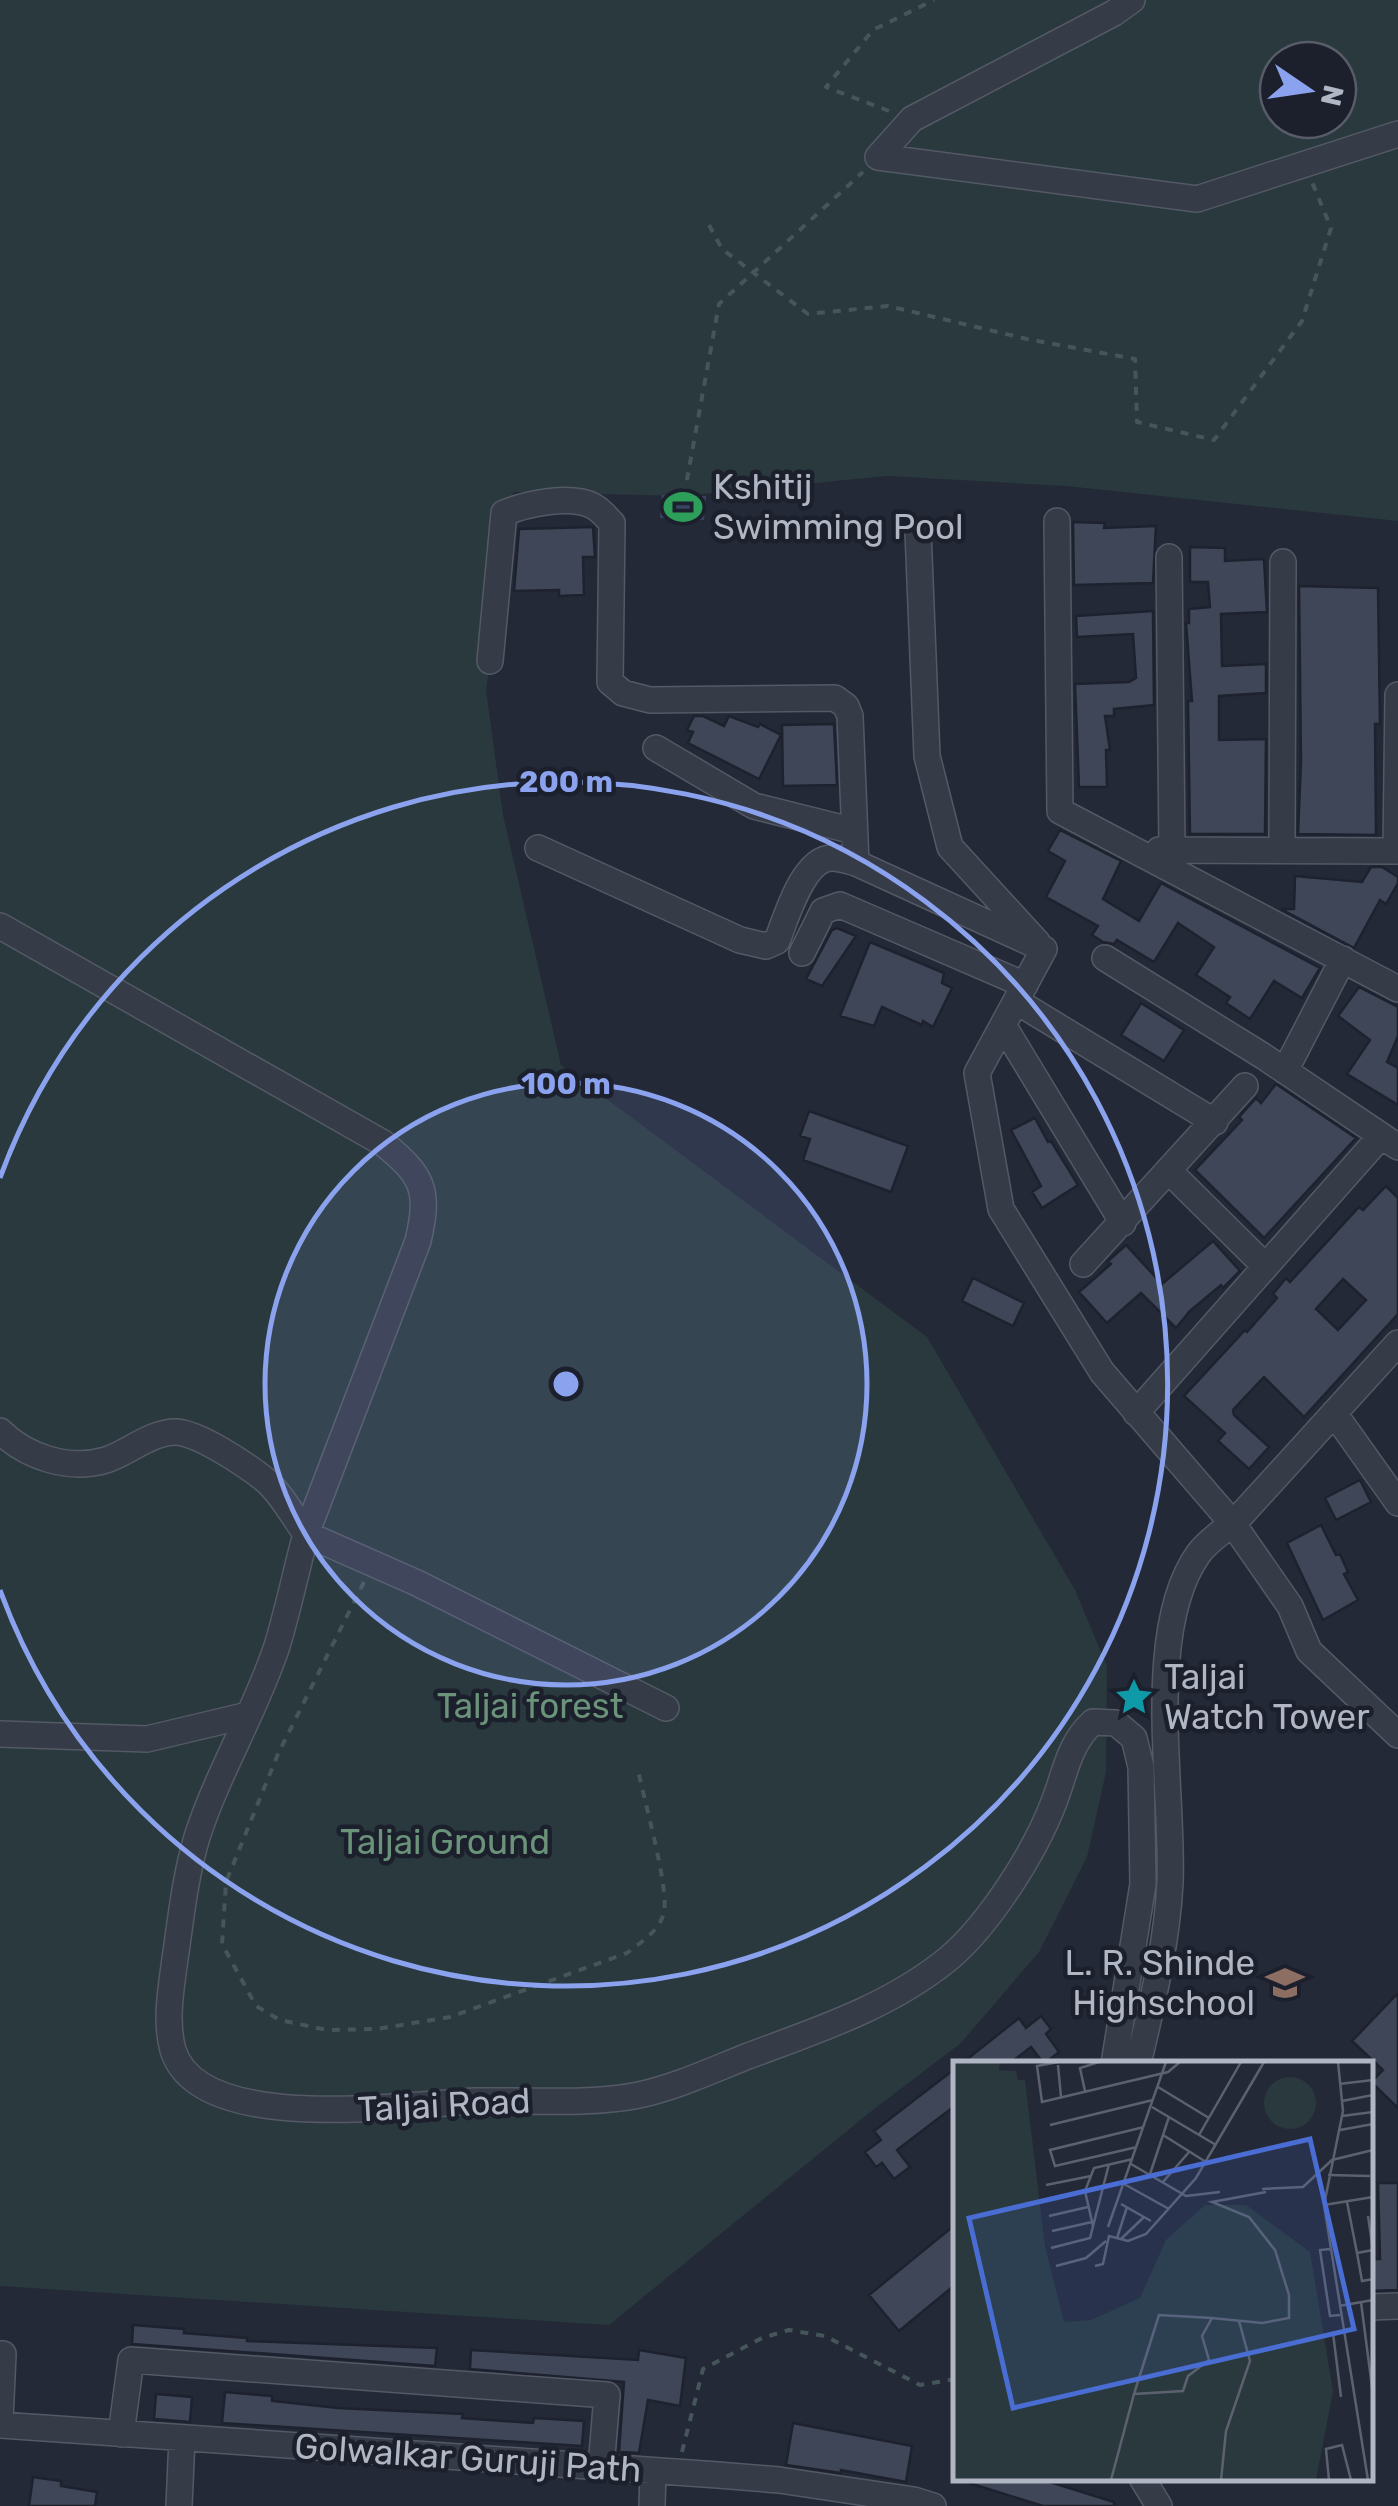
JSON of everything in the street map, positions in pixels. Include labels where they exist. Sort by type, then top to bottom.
[{"type":"street","points":[[878,158],[912,119],[1132,0]]},
{"type":"street","points":[[878,158],[1197,199],[1398,134]]},
{"type":"street","points":[[490,661],[504,513],[572,500],[590,504],[612,523],[610,682],[623,693],[650,700],[835,698],[846,706],[850,716],[856,863]]},
{"type":"street","points":[[1057,522],[1060,811],[1398,988]]},
{"type":"street","points":[[918,532],[928,756],[950,846],[1044,949]]},
{"type":"street","points":[[1168,557],[1172,849]]},
{"type":"street","points":[[1282,848],[1283,562]]},
{"type":"street","points":[[1134,850],[1397,850],[1398,695]]},
{"type":"street","points":[[656,748],[754,806],[854,831]]},
{"type":"street","points":[[538,848],[740,940],[766,946],[777,941],[806,872],[820,860],[833,858],[856,863],[1044,949]]},
{"type":"street","points":[[1209,889],[1219,850]]},
{"type":"street","points":[[802,953],[823,911],[840,905],[1020,993],[1215,1122]]},
{"type":"street","name":"Taljai Road","points":[[0,926],[383,1142],[413,1168],[422,1191],[425,1212],[418,1241],[306,1534],[276,1648],[198,1834],[187,1875],[171,1987],[173,2049],[183,2071],[200,2085],[229,2097],[342,2112],[637,2095],[865,2012],[950,1957],[987,1917],[1029,1851],[1053,1805],[1081,1733],[1093,1722],[1116,1723],[1134,1738],[1141,1766],[1144,1884],[1114,2061]]},
{"type":"street","points":[[1044,949],[977,1074],[1001,1209],[1102,1372],[1233,1524],[1290,1606],[1309,1651],[1398,1735]]},
{"type":"street","points":[[1105,958],[1285,1071],[1389,1142],[1265,1266],[1136,1413]]},
{"type":"street","points":[[1285,1071],[1343,960]]},
{"type":"street","points":[[1003,1025],[1122,1223]]},
{"type":"street","points":[[1083,1264],[1246,1086]]},
{"type":"street","points":[[1170,1172],[1265,1266]]},
{"type":"street","points":[[1139,2061],[1162,1958],[1170,1880],[1166,1712],[1170,1626],[1199,1552],[1233,1524],[1398,1343]]},
{"type":"street","points":[[1334,1413],[1398,1503]]},
{"type":"street","points":[[0,1431],[14,1446],[41,1458],[75,1464],[105,1460],[174,1432],[198,1437],[265,1480],[306,1534],[666,1708]]},
{"type":"street","points":[[0,1734],[147,1739],[248,1715]]},
{"type":"street","points":[[1373,2307],[1398,2306]]},
{"type":"street","points":[[0,2354],[0,2423]]},
{"type":"street","points":[[121,2434],[131,2360],[607,2394],[601,2466]]},
{"type":"street","name":"Golwalkar Guruji Path","points":[[0,2423],[779,2480],[920,2504]]},
{"type":"street","points":[[180,2506],[182,2439]]},
{"type":"street","points":[[652,2506],[666,2471]]},
{"type":"street","points":[[1144,2481],[1159,2506]]},
{"type":"path","points":[[912,119],[826,87],[873,30],[934,0]]},
{"type":"path","points":[[684,496],[718,304],[878,158]]},
{"type":"path","points":[[709,225],[722,249],[808,314],[888,306],[1027,339],[1135,358],[1137,422],[1214,440],[1302,321],[1331,228],[1305,164]]},
{"type":"path","points":[[373,1564],[278,1754],[226,1882],[222,1944],[256,2006],[280,2020],[327,2030],[377,2029],[450,2017],[627,1953],[652,1934],[664,1913],[657,1856],[638,1770]]},
{"type":"path","points":[[666,2471],[702,2369],[762,2338],[789,2330],[824,2336],[920,2385],[953,2380]]},
{"type":"green space","name":"Taljai forest","points":[[0,0],[1398,0],[1398,521],[1066,486],[887,476],[684,496],[513,492],[486,690],[503,815],[561,1065],[927,1337],[1075,1590],[1107,1666],[1106,1772],[1087,1857],[1039,1952],[961,2043],[609,2325],[0,2286]]},
{"type":"water","name":"Kshitij Swimming Pool","points":[[662,495],[706,496],[704,520],[660,518]]},
{"type":"building","points":[[1073,522],[1105,523],[1104,528],[1156,526],[1153,583],[1074,585]]},
{"type":"building","points":[[593,527],[595,557],[583,557],[584,595],[559,596],[559,590],[514,591],[519,529]]},
{"type":"building","points":[[1190,547],[1225,548],[1225,561],[1264,559],[1267,612],[1221,614],[1222,666],[1266,664],[1266,693],[1219,696],[1219,740],[1266,739],[1265,834],[1190,834],[1188,701],[1192,701],[1186,623],[1189,609],[1210,607],[1208,582],[1190,582]]},
{"type":"building","points":[[1299,586],[1378,588],[1380,724],[1375,724],[1376,835],[1298,834]]},
{"type":"building","points":[[1153,611],[1154,705],[1114,709],[1114,716],[1105,716],[1110,750],[1106,750],[1107,787],[1079,787],[1075,684],[1129,682],[1136,678],[1133,634],[1077,637],[1076,616]]},
{"type":"building","points":[[694,716],[724,726],[729,716],[758,727],[760,724],[781,735],[759,779],[688,743],[693,732],[687,730]]},
{"type":"building","points":[[834,724],[837,785],[783,786],[782,725]]},
{"type":"building","points":[[1060,830],[1121,861],[1103,899],[1139,921],[1161,883],[1320,968],[1302,998],[1274,981],[1250,1019],[1226,1003],[1230,997],[1196,975],[1214,947],[1178,923],[1154,962],[1117,940],[1114,944],[1103,942],[1092,935],[1098,926],[1046,897],[1065,861],[1048,851]]},
{"type":"building","points":[[1371,867],[1382,867],[1398,877],[1398,883],[1386,904],[1380,900],[1354,948],[1281,909],[1294,909],[1295,876],[1362,882]]},
{"type":"building","points":[[837,928],[856,936],[822,986],[806,979],[832,930]]},
{"type":"building","points":[[870,942],[944,973],[942,983],[952,988],[933,1027],[882,1007],[874,1026],[840,1016]]},
{"type":"building","points":[[1359,987],[1398,1007],[1398,1036],[1387,1062],[1398,1068],[1398,1105],[1347,1074],[1370,1040],[1338,1016]]},
{"type":"building","points":[[1141,1003],[1184,1030],[1164,1061],[1121,1035]]},
{"type":"building","points":[[1276,1084],[1356,1138],[1264,1238],[1195,1170],[1242,1120],[1239,1117],[1256,1098],[1261,1103]]},
{"type":"building","points":[[809,1111],[908,1146],[891,1192],[803,1160],[810,1139],[800,1136]]},
{"type":"building","points":[[1035,1118],[1078,1185],[1042,1208],[1032,1192],[1041,1186],[1011,1130]]},
{"type":"building","points":[[1386,1186],[1398,1198],[1398,1314],[1304,1417],[1264,1377],[1233,1410],[1269,1447],[1249,1469],[1218,1441],[1225,1433],[1184,1396],[1277,1298],[1273,1294],[1286,1278],[1290,1282],[1359,1207],[1363,1210]],"holes":[[[1343,1279],[1366,1300],[1338,1330],[1316,1309]]]},
{"type":"building","points":[[1213,1241],[1240,1271],[1190,1311],[1176,1328],[1141,1293],[1107,1323],[1079,1292],[1126,1245],[1162,1284]]},
{"type":"building","points":[[973,1278],[1024,1303],[1013,1326],[962,1301]]},
{"type":"building","points":[[1360,1480],[1371,1502],[1336,1520],[1325,1498]]},
{"type":"building","points":[[1321,1525],[1336,1555],[1340,1554],[1348,1572],[1344,1574],[1358,1600],[1323,1620],[1287,1543]]},
{"type":"building","points":[[1398,1993],[1398,2108],[1373,2084],[1383,2070],[1352,2041]]},
{"type":"building","points":[[1041,2016],[1051,2029],[1046,2034],[1059,2052],[1048,2061],[1042,2061],[1031,2047],[1013,2061],[965,2061],[1019,2018],[1026,2028]]},
{"type":"building","points":[[953,2070],[953,2107],[897,2150],[910,2167],[894,2179],[882,2163],[876,2167],[865,2152],[881,2140],[874,2131]]},
{"type":"building","points":[[1378,2183],[1398,2183],[1398,2290],[1373,2291],[1373,2259],[1380,2259]]},
{"type":"building","points":[[953,2226],[953,2286],[899,2331],[869,2295]]},
{"type":"building","points":[[133,2325],[184,2329],[184,2333],[247,2341],[437,2348],[435,2366],[132,2344]]},
{"type":"building","points":[[471,2350],[638,2360],[639,2350],[686,2358],[680,2406],[648,2400],[639,2453],[619,2452],[624,2382],[470,2369]]},
{"type":"building","points":[[225,2392],[338,2408],[463,2414],[462,2418],[533,2423],[534,2418],[584,2421],[582,2446],[222,2423]]},
{"type":"building","points":[[156,2394],[192,2397],[190,2422],[154,2419]]},
{"type":"building","points":[[793,2423],[912,2446],[906,2482],[786,2465]]},
{"type":"building","points":[[33,2477],[97,2492],[95,2506],[29,2506]]},
{"type":"building","points":[[1047,2481],[1114,2502],[1114,2506],[1043,2506],[966,2482]]},
{"type":"place","name":"Kshitij Swimming Pool","points":[[683,507]]},
{"type":"place","name":"Taljai Watch Tower","points":[[1134,1697]]},
{"type":"place","name":"L. R. Shinde Highschool","points":[[1285,1983]]},
{"type":"park label","name":"Taljai Ground","points":[[445,1842]]}]
